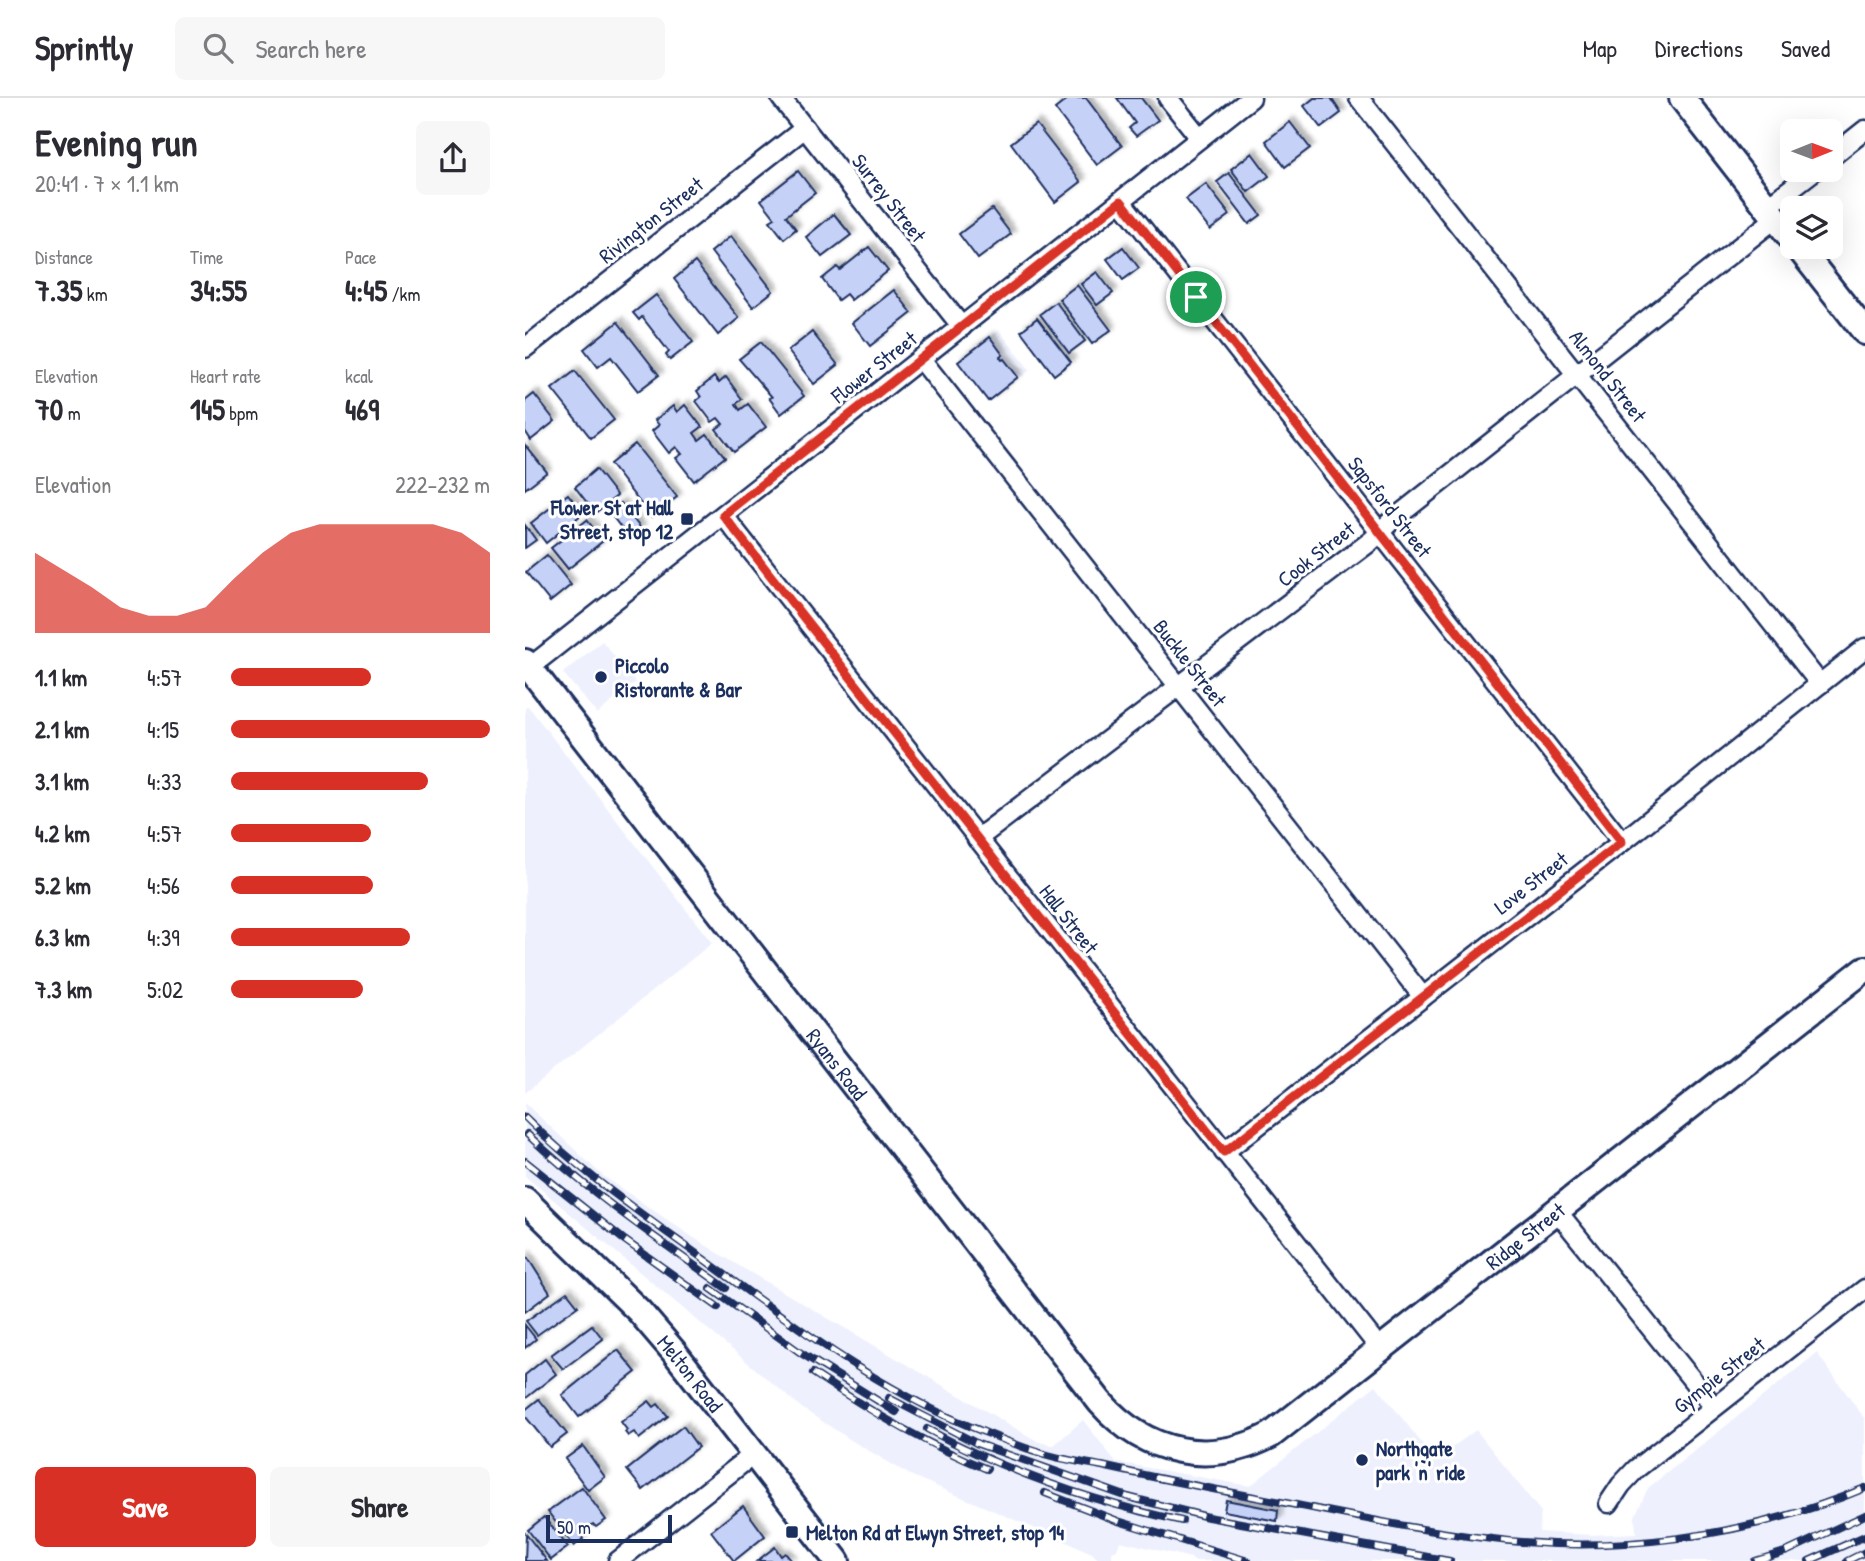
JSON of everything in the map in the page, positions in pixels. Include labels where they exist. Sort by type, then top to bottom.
[{"type":"street","name":"Surrey Street","points":[[781,98],[961,327]]},
{"type":"street","points":[[1168,98],[1200,138]]},
{"type":"street","name":"Flower Street","points":[[526,667],[1251,98]]},
{"type":"street","name":"Almond Street","points":[[1359,98],[1820,684]]},
{"type":"street","points":[[1682,98],[1780,223]]},
{"type":"street","name":"Rivington Street","points":[[525,348],[805,128]]},
{"type":"street","points":[[1843,147],[1865,130]]},
{"type":"street","name":"Cook Street","points":[[977,839],[1381,532],[1389,522],[1578,374],[1772,213],[1803,182]]},
{"type":"street","name":"Sapsford Street","points":[[1121,201],[1622,842]]},
{"type":"street","points":[[1807,259],[1865,332]]},
{"type":"street","name":"Buckle Street","points":[[921,359],[1423,997]]},
{"type":"street","name":"Hall Street","points":[[723,515],[1381,1350]]},
{"type":"street","name":"Love Street","points":[[1224,1152],[1622,842],[1865,648]]},
{"type":"street","name":"Ryans Road","points":[[526,667],[1100,1402],[1125,1427],[1166,1448]]},
{"type":"street","name":"Ridge Street","points":[[1166,1448],[1211,1452],[1236,1448],[1259,1441],[1285,1424],[1865,969]]},
{"type":"street","name":"Melton Road","points":[[525,1200],[639,1311],[675,1353],[837,1561]]},
{"type":"street","points":[[1557,1211],[1714,1407]]},
{"type":"street","name":"Gympie Street","points":[[1609,1503],[1636,1469],[1865,1289]]},
{"type":"street","points":[[618,1561],[754,1454]]},
{"type":"shaded area","points":[[999,330],[1030,370],[988,402],[957,362]]},
{"type":"shaded area","points":[[602,641],[636,682],[597,714],[563,673]]},
{"type":"shaded area","points":[[528,706],[712,943],[525,1093],[525,708]]},
{"type":"shaded area","points":[[525,1103],[602,1175],[741,1267],[1037,1441],[1053,1446],[1083,1420],[1116,1462],[1250,1486],[1376,1385],[1435,1460],[1476,1430],[1541,1512],[1539,1532],[1591,1535],[1636,1533],[1635,1516],[1648,1488],[1817,1353],[1865,1419],[1865,1561],[1194,1561],[1191,1558],[1120,1541],[1117,1550],[1112,1552],[1112,1559],[1100,1561],[1092,1553],[910,1475],[803,1409],[525,1176]]},
{"type":"building","points":[[1069,98],[1086,98],[1122,146],[1097,165],[1055,109]]},
{"type":"building","points":[[1117,98],[1141,98],[1158,120],[1136,136],[1129,128],[1135,123]]},
{"type":"building","points":[[1314,98],[1331,98],[1341,113],[1321,128],[1304,106]]},
{"type":"building","points":[[1290,122],[1310,148],[1285,167],[1266,141]]},
{"type":"building","points":[[1036,124],[1081,182],[1055,202],[1011,143]]},
{"type":"building","points":[[1252,153],[1269,176],[1248,192],[1231,169]]},
{"type":"building","points":[[798,171],[815,193],[786,216],[796,229],[784,239],[770,221],[775,218],[761,200]]},
{"type":"building","points":[[1229,173],[1261,215],[1249,224],[1217,182]]},
{"type":"building","points":[[1206,184],[1230,215],[1210,230],[1186,199]]},
{"type":"building","points":[[992,209],[1011,234],[978,259],[959,234]]},
{"type":"building","points":[[834,214],[851,235],[822,257],[806,237]]},
{"type":"building","points":[[731,236],[773,291],[753,307],[711,252]]},
{"type":"building","points":[[869,247],[888,271],[851,300],[846,294],[838,300],[822,279],[837,267],[840,270]]},
{"type":"building","points":[[1123,247],[1139,268],[1123,280],[1107,259]]},
{"type":"building","points":[[695,262],[739,318],[718,335],[674,279]]},
{"type":"building","points":[[1097,272],[1113,293],[1097,305],[1081,284]]},
{"type":"building","points":[[1077,285],[1111,330],[1092,344],[1059,299]]},
{"type":"building","points":[[894,290],[912,313],[870,346],[852,323]]},
{"type":"building","points":[[656,295],[693,342],[670,360],[666,355],[669,352],[642,317],[639,320],[633,313]]},
{"type":"building","points":[[1056,302],[1085,341],[1069,353],[1040,314]]},
{"type":"building","points":[[1037,318],[1071,362],[1054,375],[1021,331]]},
{"type":"building","points":[[618,322],[659,375],[638,391],[611,357],[598,367],[584,349]]},
{"type":"building","points":[[812,332],[838,365],[814,384],[788,351]]},
{"type":"building","points":[[990,337],[1003,355],[1000,357],[1002,360],[1004,359],[1018,377],[988,401],[958,362]]},
{"type":"building","points":[[761,342],[804,396],[781,414],[769,398],[772,397],[739,359]]},
{"type":"building","points":[[575,371],[614,420],[591,438],[552,389]]},
{"type":"building","points":[[714,377],[719,383],[726,377],[742,399],[736,404],[740,410],[748,404],[766,427],[734,452],[716,429],[723,424],[718,418],[712,422],[696,401],[701,397],[697,391]]},
{"type":"building","points":[[534,394],[555,421],[531,440],[525,431],[525,401]]},
{"type":"building","points":[[685,405],[702,427],[694,433],[699,440],[707,434],[725,457],[694,481],[676,458],[682,454],[676,447],[669,453],[652,431],[659,425],[655,420],[673,406],[677,412]]},
{"type":"building","points":[[635,444],[677,497],[651,517],[610,464]]},
{"type":"building","points":[[525,445],[547,472],[525,489]]},
{"type":"building","points":[[596,469],[617,496],[595,513],[575,487]]},
{"type":"building","points":[[568,494],[583,513],[569,525],[573,531],[587,520],[603,541],[568,569],[551,548],[565,537],[561,531],[546,543],[531,523]]},
{"type":"building","points":[[621,503],[641,529],[629,538],[609,512]]},
{"type":"building","points":[[525,525],[536,540],[525,548]]},
{"type":"building","points":[[547,555],[571,585],[550,602],[526,572]]},
{"type":"building","points":[[525,1256],[550,1293],[525,1312]]},
{"type":"building","points":[[567,1292],[578,1306],[537,1335],[526,1321]]},
{"type":"building","points":[[525,1325],[536,1339],[525,1348]]},
{"type":"building","points":[[592,1325],[603,1339],[563,1369],[551,1355]]},
{"type":"building","points":[[618,1350],[636,1372],[579,1417],[562,1395]]},
{"type":"building","points":[[545,1359],[556,1374],[525,1399],[525,1375]]},
{"type":"building","points":[[539,1399],[567,1434],[550,1447],[525,1416],[525,1410]]},
{"type":"building","points":[[649,1401],[654,1407],[658,1404],[668,1416],[639,1439],[634,1432],[628,1436],[621,1422]]},
{"type":"building","points":[[683,1426],[698,1447],[643,1490],[627,1470]]},
{"type":"building","points":[[583,1446],[605,1477],[588,1490],[565,1459]]},
{"type":"building","points":[[582,1487],[606,1520],[596,1527],[593,1524],[580,1534],[583,1539],[574,1546],[548,1512]]},
{"type":"building","points":[[1226,1500],[1278,1510],[1277,1521],[1224,1511]]},
{"type":"building","points":[[743,1506],[765,1536],[734,1561],[711,1531]]},
{"type":"building","points":[[544,1517],[568,1547],[551,1560],[528,1530]]},
{"type":"building","points":[[526,1534],[547,1561],[525,1561]]},
{"type":"building","points":[[775,1547],[781,1556],[785,1553],[792,1561],[757,1561]]},
{"type":"railway","points":[[525,1117],[568,1157],[614,1193],[834,1352],[934,1410],[1046,1454],[1400,1525],[1532,1543],[1629,1543],[1678,1538],[1773,1519],[1865,1488]]},
{"type":"railway","points":[[527,1134],[599,1195],[726,1288]]},
{"type":"railway","points":[[525,1161],[623,1239],[718,1307]]},
{"type":"railway","points":[[710,1288],[801,1353],[896,1412]]},
{"type":"railway","points":[[813,1373],[897,1426],[987,1469]]},
{"type":"railway","points":[[889,1398],[978,1444],[1128,1497],[1208,1517],[1450,1561]]},
{"type":"railway","points":[[927,1429],[988,1459],[1051,1484],[1116,1505],[1182,1521]]},
{"type":"railway","points":[[1045,1493],[1118,1521],[1248,1561]]},
{"type":"railway","points":[[1755,1561],[1788,1551],[1865,1515]]},
{"type":"railway","points":[[1809,1561],[1865,1536]]},
{"type":"railway","points":[[1847,1561],[1865,1552]]},
{"type":"place","name":"Flower St at Hall Street, stop 12","points":[[687,519]]},
{"type":"place","name":"Piccolo Ristorante & Bar","points":[[601,677]]},
{"type":"place","name":"Northgate park 'n' ride","points":[[1362,1460]]},
{"type":"place","name":"Melton Rd at Elwyn Street, stop 14","points":[[792,1532]]},
{"type":"route","points":[[1121,201],[1196,297],[1622,842],[1224,1152],[723,515],[1121,201]]}]
